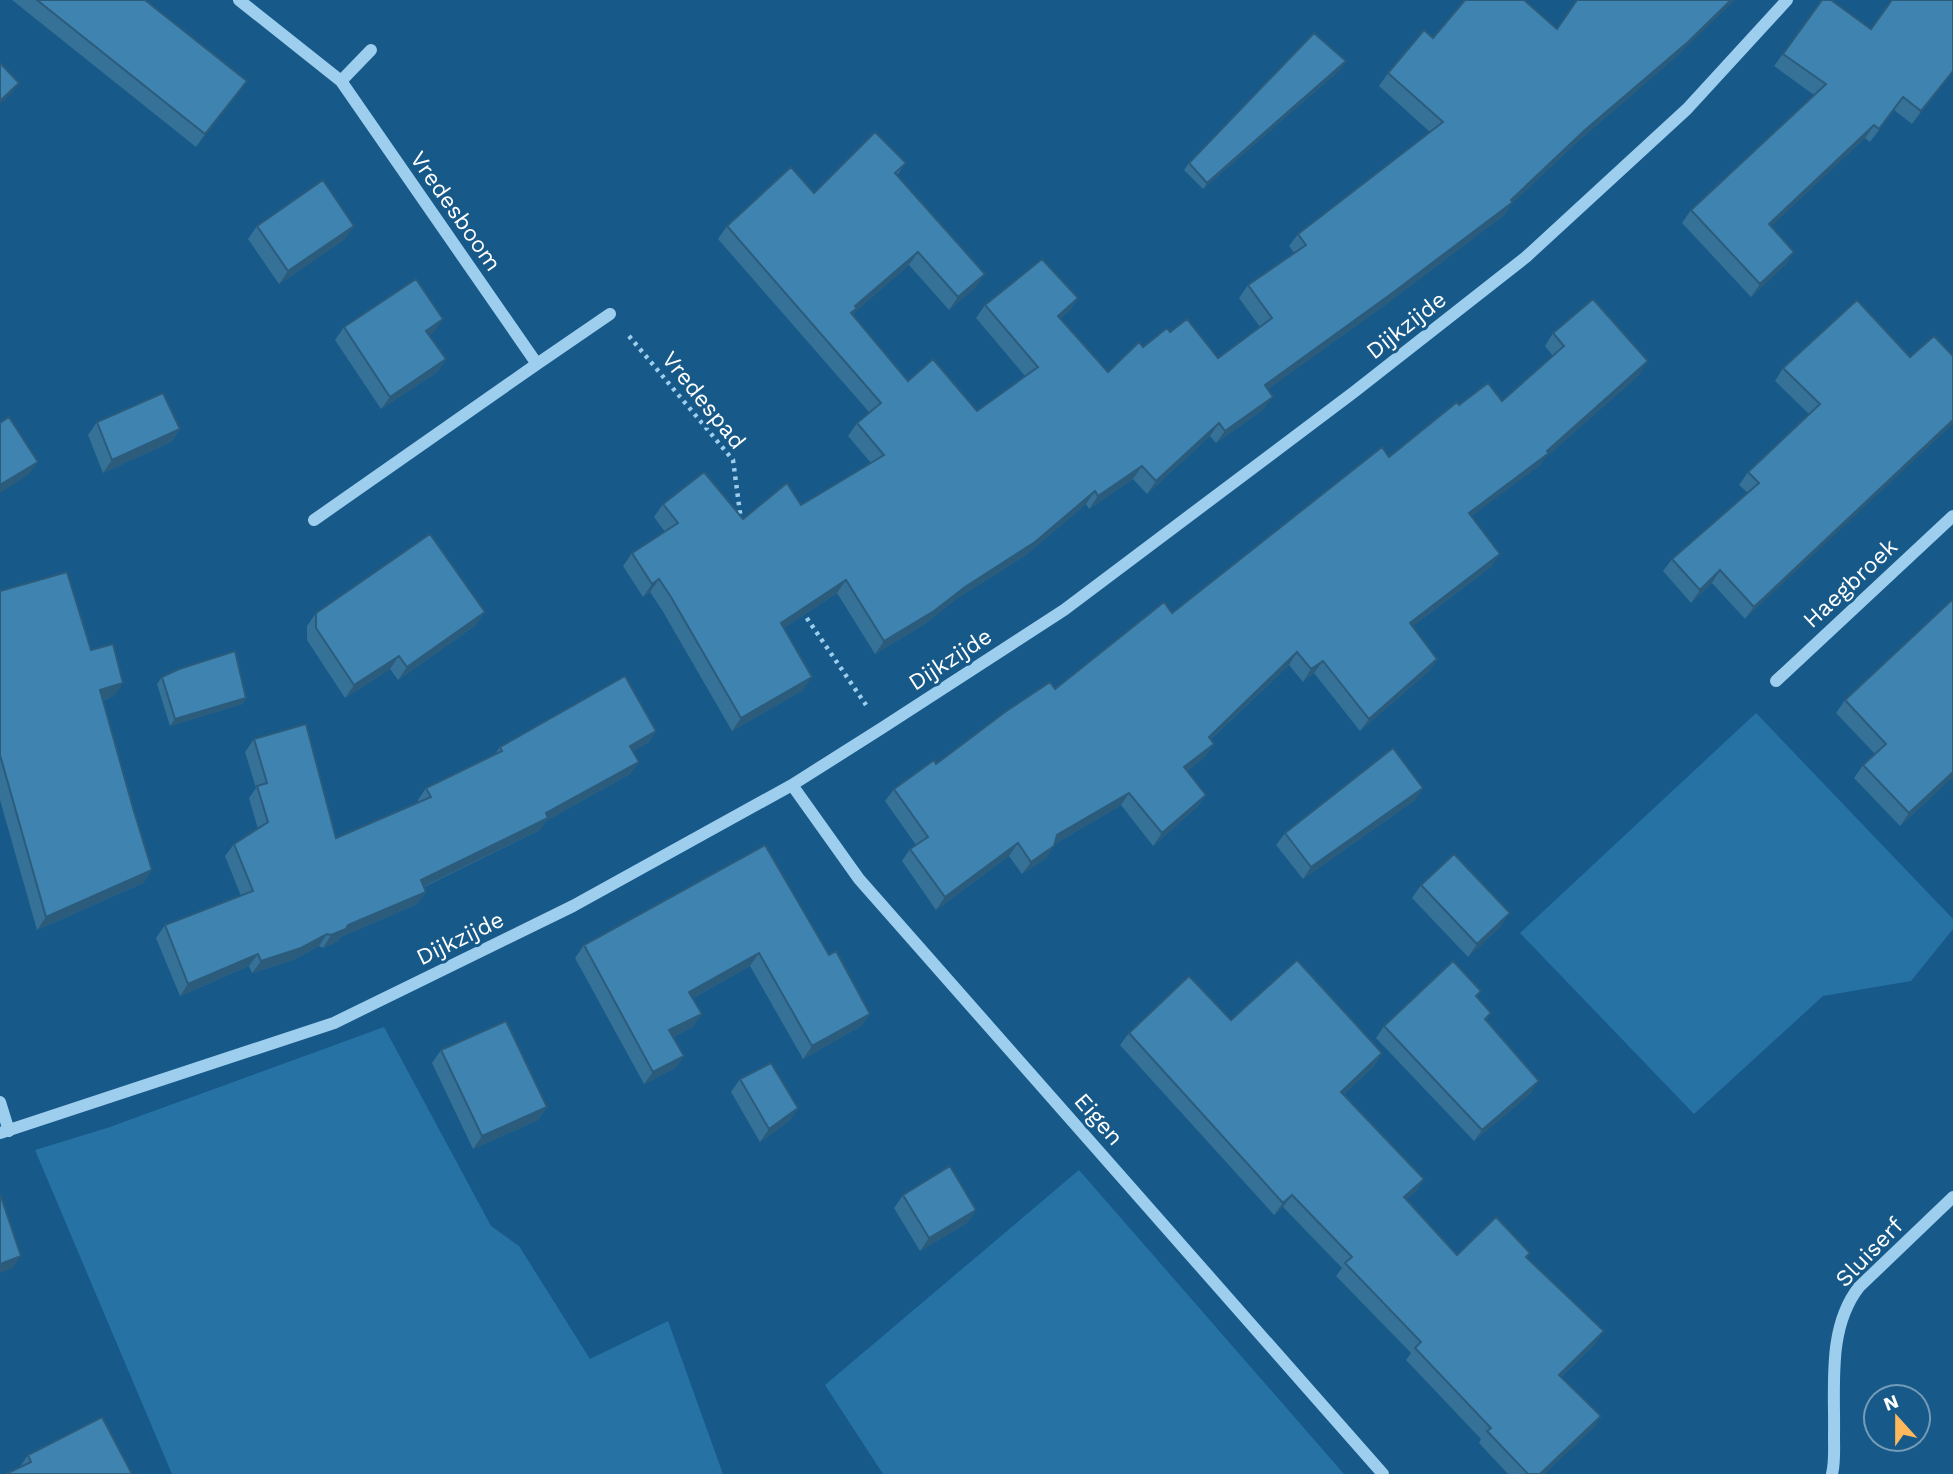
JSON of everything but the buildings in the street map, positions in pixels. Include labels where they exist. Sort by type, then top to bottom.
[{"type":"street","name":"Vredesboom","points":[[239,0],[341,81],[537,364]]},
{"type":"street","name":"Dijkzijde","points":[[4,1132],[334,1023],[573,906],[792,785],[882,728],[1064,610],[1323,416],[1526,257],[1687,109],[1787,0]]},
{"type":"street","points":[[341,81],[371,50]]},
{"type":"street","points":[[314,520],[611,314]]},
{"type":"street","name":"Haegbroek","points":[[1776,681],[1953,516]]},
{"type":"street","name":"Eigen","points":[[792,785],[859,879],[1383,1474]]},
{"type":"street","points":[[0,1101],[4,1132]]},
{"type":"street","name":"Sluiserf","points":[[1832,1474],[1836,1342],[1840,1320],[1848,1301],[1859,1287],[1953,1197]]},
{"type":"path","name":"Vredespad","points":[[611,314],[733,460],[741,522]]},
{"type":"path","points":[[796,602],[882,728]]},
{"type":"shaded area","points":[[1756,713],[1953,919],[1953,929],[1911,981],[1823,996],[1694,1114],[1520,933]]},
{"type":"shaded area","points":[[384,1027],[491,1226],[519,1246],[590,1359],[668,1321],[723,1474],[172,1474],[35,1150],[107,1128]]},
{"type":"shaded area","points":[[1079,1170],[1344,1474],[883,1474],[825,1385]]}]
